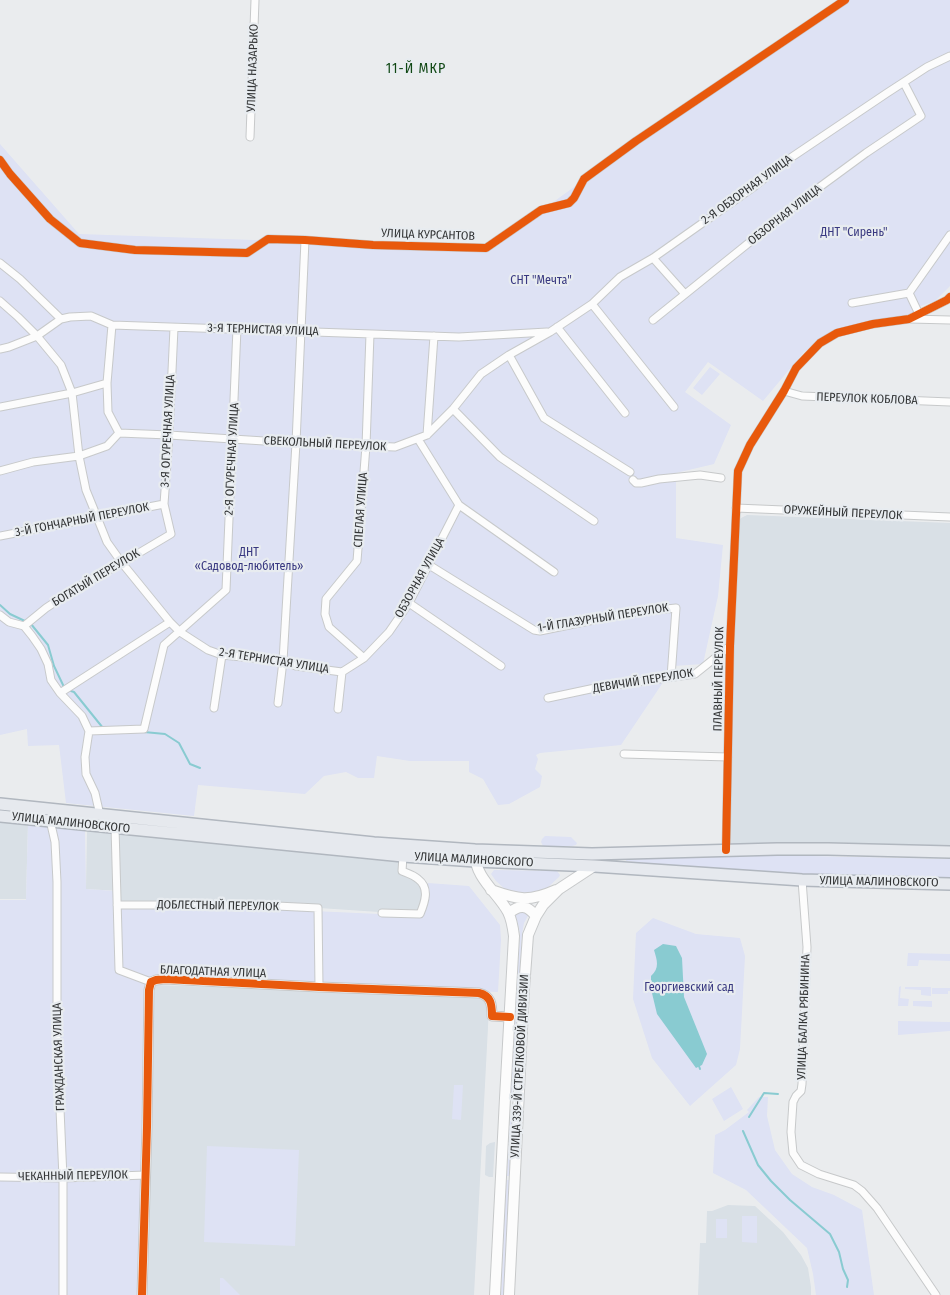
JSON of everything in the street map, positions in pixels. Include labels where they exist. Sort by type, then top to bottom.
[{"type":"highway","name":"УЛИЦА МАЛИНОВСКОГО","points":[[0,804],[374,843],[475,856],[802,880],[950,884]]},
{"type":"highway","name":"УЛИЦА МАЛИНОВСКОГО","points":[[0,816],[403,856],[828,849],[950,852]]},
{"type":"main road","name":"УЛИЦА 339-Й СТРЕЛКОВОЙ ДИВИЗИИ","points":[[475,856],[483,878],[509,913],[514,936],[495,1295]]},
{"type":"main road","name":"УЛИЦА 339-Й СТРЕЛКОВОЙ ДИВИЗИИ","points":[[509,1295],[528,934],[543,905],[559,889],[594,866]]},
{"type":"main road","points":[[492,890],[525,899],[536,898],[559,889]]},
{"type":"main road","points":[[509,913],[518,907],[523,907],[532,911],[536,916]]},
{"type":"main road","points":[[504,1098],[506,1102],[511,1104],[518,1100]]},
{"type":"main road","points":[[504,1119],[508,1115],[514,1115],[517,1119]]},
{"type":"street","name":"УЛИЦА НАЗАРЬКО","points":[[250,137],[256,0]]},
{"type":"street","name":"УЛИЦА КУРСАНТОВ","points":[[0,160],[50,219],[80,243],[135,250],[248,253],[268,239],[373,245],[486,248],[541,210],[569,203],[574,198],[584,179],[636,141],[845,0]]},
{"type":"street","name":"2-Я ОБЗОРНАЯ УЛИЦА","points":[[550,332],[592,304],[620,277],[653,258],[886,93],[927,67],[950,56]]},
{"type":"street","name":"ОБЗОРНАЯ УЛИЦА","points":[[653,320],[802,200],[866,153],[922,116],[904,83]]},
{"type":"street","points":[[852,303],[909,293],[950,235]]},
{"type":"street","points":[[278,703],[283,661],[296,443],[305,240]]},
{"type":"street","points":[[653,258],[685,294]]},
{"type":"street","points":[[0,263],[20,279],[61,319],[37,336],[8,347],[0,348]]},
{"type":"street","points":[[909,293],[919,314]]},
{"type":"street","points":[[909,319],[950,297]]},
{"type":"street","name":"2-Я ТЕРНИСТАЯ УЛИЦА","points":[[0,301],[18,316],[61,365],[72,393],[79,456],[86,490],[107,542],[170,622],[180,632],[208,650],[222,654],[283,661],[296,666],[342,672]]},
{"type":"street","points":[[592,304],[674,407]]},
{"type":"street","name":"3-Я ТЕРНИСТАЯ УЛИЦА","points":[[61,319],[91,316],[112,325],[301,330],[459,337],[550,332]]},
{"type":"street","points":[[909,319],[950,320]]},
{"type":"street","name":"ПЛАВНЫЙ ПЕРЕУЛОК","points":[[726,850],[730,646],[738,471],[750,445],[796,368],[820,343],[837,333],[873,324],[909,319]]},
{"type":"street","points":[[0,471],[33,462],[79,456],[107,446],[119,433],[108,412],[107,383],[112,325]]},
{"type":"street","points":[[557,327],[625,413]]},
{"type":"street","name":"3-Я ОГУРЕЧНАЯ УЛИЦА","points":[[171,534],[164,504],[174,328]]},
{"type":"street","name":"2-Я ОГУРЕЧНАЯ УЛИЦА","points":[[180,632],[226,590],[238,328]]},
{"type":"street","name":"СВЕКОЛЬНЫЙ ПЕРЕУЛОК","points":[[119,433],[396,447],[427,435],[453,409],[481,374],[509,355],[550,332]]},
{"type":"street","name":"СПЕЛАЯ УЛИЦА","points":[[364,658],[329,627],[325,614],[326,599],[358,561],[366,446],[370,334]]},
{"type":"street","points":[[427,435],[434,336]]},
{"type":"street","points":[[509,355],[544,418],[630,472]]},
{"type":"street","points":[[0,407],[72,393],[107,383]]},
{"type":"street","name":"ПЕРЕУЛОК КОБЛОВА","points":[[784,391],[802,396],[950,402]]},
{"type":"street","points":[[453,409],[500,456],[594,521]]},
{"type":"street","points":[[418,439],[459,505],[554,572]]},
{"type":"street","points":[[634,480],[636,483],[641,483],[659,479],[700,475],[721,478]]},
{"type":"street","name":"3-Й ГОНЧАРНЫЙ ПЕРЕУЛОК","points":[[0,536],[164,504]]},
{"type":"street","name":"ОБЗОРНАЯ УЛИЦА","points":[[342,672],[364,658],[389,632],[409,603],[459,505]]},
{"type":"street","name":"ОРУЖЕЙНЫЙ ПЕРЕУЛОК","points":[[736,508],[950,518]]},
{"type":"street","name":"БОГАТЫЙ ПЕРЕУЛОК","points":[[24,626],[46,608],[81,585],[171,534]]},
{"type":"street","name":"1-Й ГЛАЗУРНЫЙ ПЕРЕУЛОК","points":[[429,565],[534,630],[540,631],[628,614],[676,608],[671,677]]},
{"type":"street","points":[[409,603],[501,666]]},
{"type":"street","points":[[0,615],[9,622],[24,626],[41,649],[48,664],[51,680],[60,693],[82,716],[89,731],[85,757],[86,774],[95,793],[100,815]]},
{"type":"street","points":[[60,693],[170,622]]},
{"type":"street","points":[[89,731],[144,729],[164,645],[180,632]]},
{"type":"street","name":"ДЕВИЧИЙ ПЕРЕУЛОК","points":[[548,698],[595,688],[695,674],[730,646]]},
{"type":"street","points":[[214,708],[222,654]]},
{"type":"street","points":[[338,708],[342,672]]},
{"type":"street","points":[[624,754],[728,757]]},
{"type":"street","name":"ГРАЖДАНСКАЯ УЛИЦА","points":[[50,820],[55,842],[57,882],[57,1040],[63,1178],[63,1295]]},
{"type":"street","name":"БЛАГОДАТНАЯ УЛИЦА","points":[[116,827],[119,970],[151,982],[164,979],[479,993],[489,999],[492,1005],[492,1016],[510,1017]]},
{"type":"street","points":[[382,913],[420,914],[425,902],[426,893],[423,885],[418,879],[402,871],[403,856]]},
{"type":"street","name":"УЛИЦА БАЛКА РЯБИНИНА","points":[[802,880],[807,947],[802,1084],[793,1102],[791,1132],[793,1153],[801,1165],[819,1174],[854,1185],[862,1191],[877,1208],[936,1295]]},
{"type":"street","name":"ДОБЛЕСТНЫЙ ПЕРЕУЛОК","points":[[117,905],[256,905],[318,908],[319,987]]},
{"type":"street","name":"БЛАГОДАТНАЯ УЛИЦА","points":[[142,1295],[149,990],[151,982]]},
{"type":"street","name":"ЧЕКАННЫЙ ПЕРЕУЛОК","points":[[0,1177],[63,1178],[146,1175]]},
{"type":"shaded area","points":[[747,515],[950,523],[950,849],[725,844],[735,527],[741,518]]},
{"type":"shaded area","points":[[0,822],[28,824],[26,899],[0,899]]},
{"type":"shaded area","points":[[87,831],[407,863],[406,875],[421,884],[423,893],[419,913],[319,908],[120,903],[120,891],[86,889]]},
{"type":"shaded area","points":[[153,985],[476,995],[487,1002],[489,1008],[474,1295],[145,1295]]},
{"type":"shaded area","points":[[495,1142],[493,1177],[489,1177],[485,1175],[486,1146]]},
{"type":"shaded area","points":[[728,1205],[755,1206],[783,1232],[801,1255],[808,1268],[811,1295],[698,1295],[700,1243],[706,1243],[707,1211]]},
{"type":"green space","points":[[838,0],[950,0],[950,286],[935,301],[916,308],[914,316],[831,332],[804,352],[763,401],[708,362],[685,392],[731,425],[714,464],[676,473],[676,538],[723,545],[718,596],[703,664],[674,666],[621,745],[540,753],[536,755],[538,759],[535,769],[542,776],[540,787],[509,804],[498,805],[483,779],[469,772],[469,761],[410,761],[377,756],[374,778],[358,778],[346,772],[324,776],[305,794],[198,785],[194,816],[66,803],[59,745],[28,746],[27,729],[0,735],[0,144],[79,234],[490,248],[713,86]]},
{"type":"green space","points":[[710,367],[720,374],[702,395],[693,388]]},
{"type":"green space","points":[[28,824],[85,830],[86,889],[115,891],[115,907],[226,907],[423,916],[428,904],[428,883],[469,886],[500,925],[498,992],[148,979],[140,1295],[0,1295],[0,900],[26,900]]},
{"type":"green space","points":[[545,836],[571,837],[577,843],[572,846],[543,846],[541,842]]},
{"type":"green space","points":[[764,855],[950,859],[950,879],[809,875],[690,868],[626,861],[626,859]]},
{"type":"green space","points":[[494,870],[557,871],[560,875],[546,889],[526,896],[506,890],[491,874]]},
{"type":"green space","points":[[523,911],[529,914],[524,923],[522,934],[511,1096],[520,934],[515,913]]},
{"type":"green space","name":"Георгиевский сад","points":[[653,918],[696,934],[740,938],[745,956],[740,1049],[736,1065],[690,1106],[652,1058],[633,999],[636,933]]},
{"type":"green space","points":[[908,953],[950,954],[950,961],[919,960],[918,966],[907,966]]},
{"type":"green space","points":[[901,986],[900,998],[909,999],[908,1006],[898,1006],[899,987]]},
{"type":"green space","points":[[905,987],[931,987],[931,996],[921,995],[921,990],[905,989]]},
{"type":"green space","points":[[932,988],[950,988],[950,991],[948,991],[948,994],[932,994]]},
{"type":"green space","points":[[913,1001],[932,1001],[932,1007],[913,1006]]},
{"type":"green space","points":[[898,1021],[950,1022],[950,1031],[898,1035]]},
{"type":"green space","points":[[454,1085],[463,1085],[461,1120],[452,1119]]},
{"type":"green space","points":[[731,1087],[743,1109],[724,1121],[712,1099]]},
{"type":"green space","points":[[759,1097],[768,1097],[767,1116],[775,1150],[792,1174],[812,1187],[834,1195],[862,1210],[874,1295],[816,1295],[807,1248],[746,1190],[713,1173],[715,1135],[749,1112],[747,1110]]},
{"type":"green space","points":[[510,1121],[512,1122],[510,1176],[507,1176]]},
{"type":"green space","points":[[207,1146],[299,1150],[295,1246],[204,1242]]},
{"type":"green space","points":[[506,1180],[510,1180],[504,1295],[501,1295]]},
{"type":"green space","points":[[742,1216],[757,1216],[757,1243],[742,1242]]},
{"type":"green space","points":[[716,1219],[727,1219],[727,1238],[716,1238]]},
{"type":"green space","points":[[220,1278],[223,1278],[240,1295],[220,1295]]},
{"type":"water","points":[[663,944],[676,946],[682,958],[684,997],[707,1054],[702,1065],[696,1068],[657,1014],[651,989],[651,976],[657,967],[654,950]]},
{"type":"waterway","points":[[0,605],[10,614],[27,622]]},
{"type":"waterway","points":[[31,624],[48,645],[54,666],[64,687]]},
{"type":"waterway","points":[[68,690],[74,692],[103,728]]},
{"type":"waterway","points":[[144,732],[165,734],[179,743],[190,764],[200,768]]},
{"type":"waterway","points":[[749,1117],[764,1093],[778,1094]]},
{"type":"waterway","points":[[743,1131],[758,1165],[771,1181],[830,1234],[839,1252],[848,1280],[847,1287]]},
{"type":"cycle path","points":[[0,160],[50,219],[80,243],[135,250],[247,253],[268,239],[373,245],[486,248],[541,210],[569,203],[574,198],[584,179],[636,141],[845,0]]},
{"type":"cycle path","points":[[726,850],[730,646],[738,471],[750,445],[796,368],[820,343],[837,333],[873,324],[909,319],[950,297]]},
{"type":"cycle path","points":[[142,1295],[149,990],[151,982],[165,979],[479,993],[486,996],[490,1001],[492,1016],[510,1017]]},
{"type":"district","name":"11-Й МКР","points":[[416,69]]},
{"type":"park label","name":"ДНТ \"Сирень\"","points":[[854,233]]},
{"type":"park label","name":"СНТ \"Мечта\"","points":[[541,281]]},
{"type":"park label","name":"ДНТ «Садовод-любитель»","points":[[249,560]]}]
